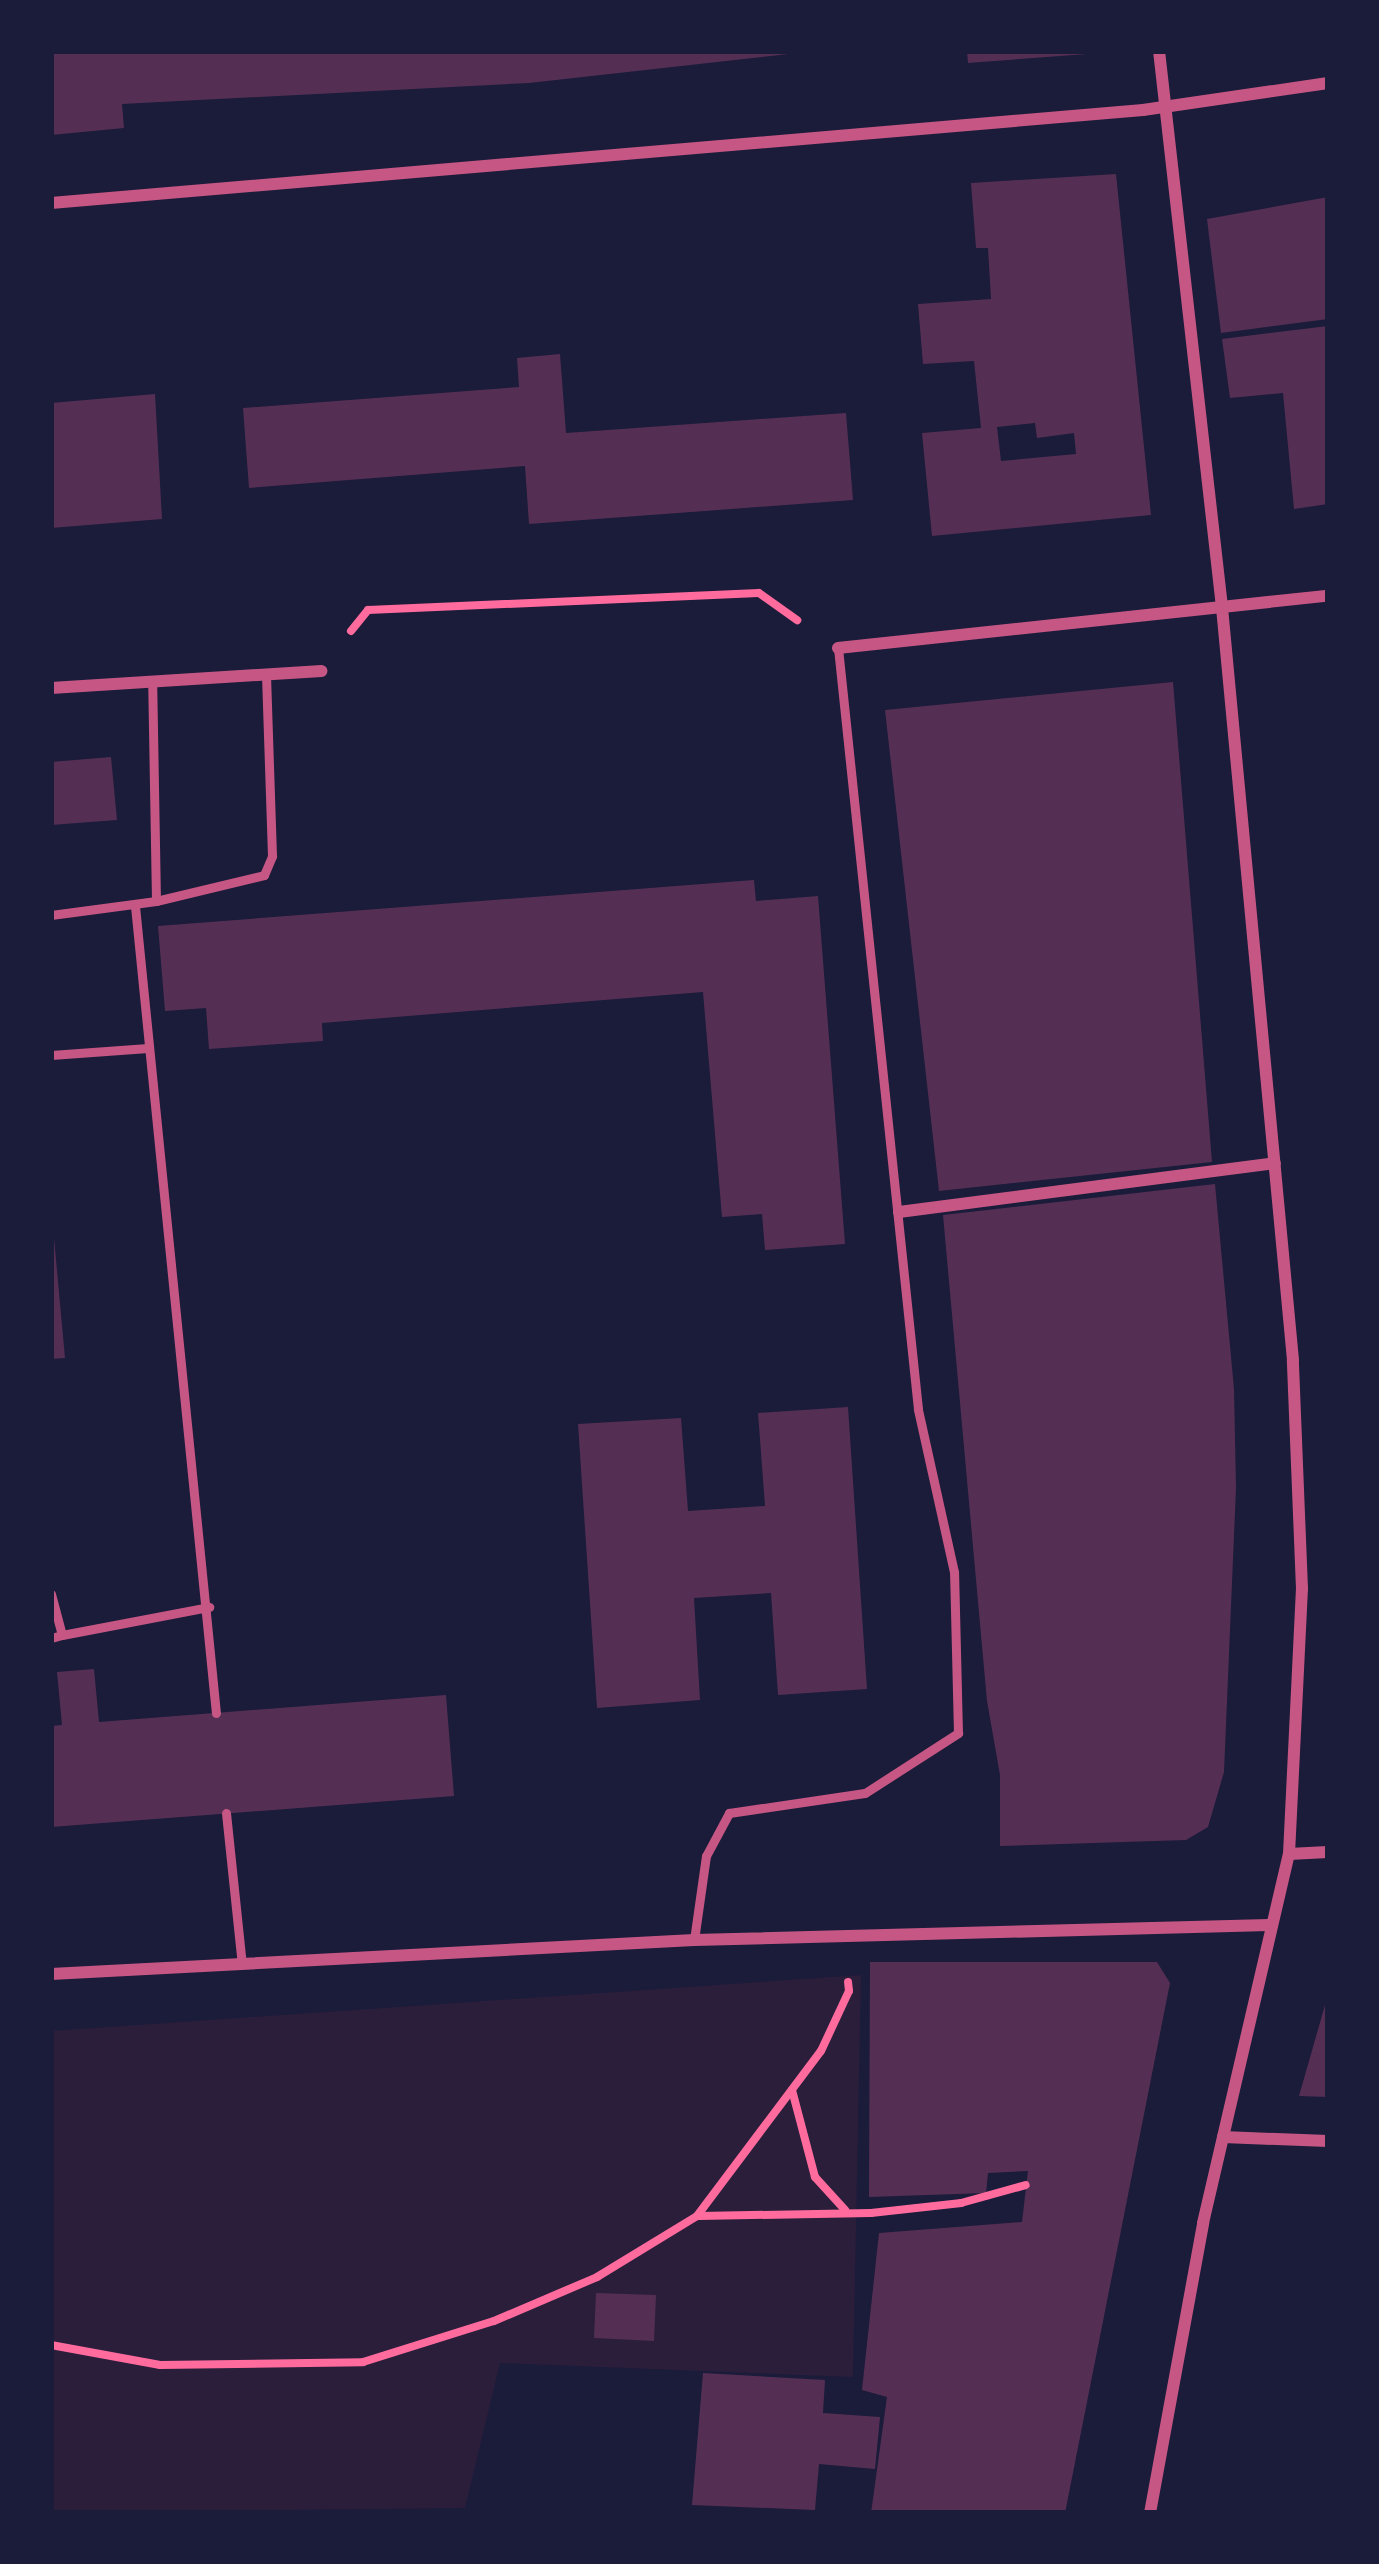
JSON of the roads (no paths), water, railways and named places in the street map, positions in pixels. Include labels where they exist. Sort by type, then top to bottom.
[{"type":"street","points":[[1150,2513],[1223,2137],[1289,1854],[1302,1589],[1293,1360],[1275,1163],[1222,608],[1159,51]]},
{"type":"street","points":[[51,203],[1165,107],[1328,83]]},
{"type":"street","points":[[838,648],[1328,596]]},
{"type":"street","points":[[51,688],[321,671]]},
{"type":"street","points":[[899,1212],[1275,1163]]},
{"type":"street","points":[[1289,1854],[1328,1852]]},
{"type":"street","points":[[51,1974],[694,1940],[1269,1925]]},
{"type":"street","points":[[1223,2137],[1328,2141]]},
{"type":"lane","points":[[694,1940],[706,1856],[729,1814],[866,1793],[958,1733],[954,1572],[918,1409],[838,648]]},
{"type":"lane","points":[[51,915],[135,906],[264,875],[272,856],[266,674]]},
{"type":"lane","points":[[152,681],[156,901]]},
{"type":"lane","points":[[135,906],[209,1607],[216,1713]]},
{"type":"lane","points":[[51,1055],[148,1048]]},
{"type":"lane","points":[[51,1594],[56,1637],[209,1607]]},
{"type":"lane","points":[[226,1813],[242,1964]]}]
